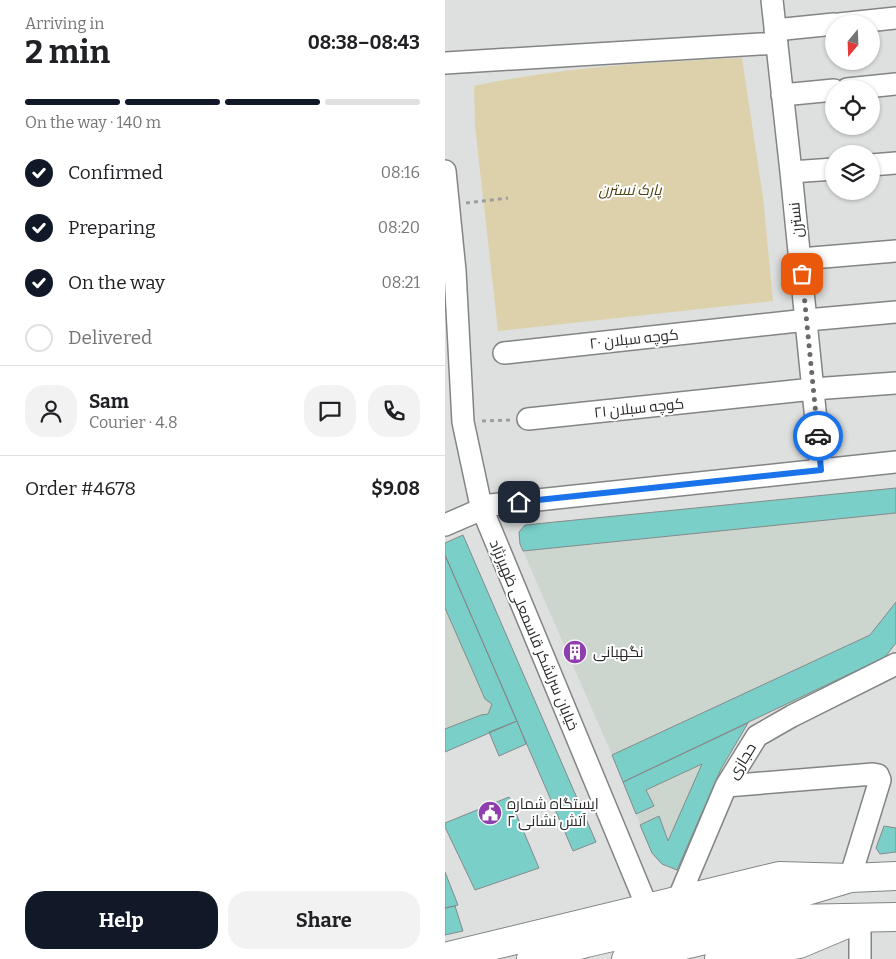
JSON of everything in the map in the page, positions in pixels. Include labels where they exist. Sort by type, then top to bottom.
[{"type":"main road","points":[[448,957],[779,876],[850,878],[896,876]]},
{"type":"main road","points":[[626,959],[789,908],[850,878]]},
{"type":"main road","points":[[531,959],[586,943],[789,908],[860,918],[896,916]]},
{"type":"main road","points":[[719,959],[799,944],[860,918]]},
{"type":"street","name":"نسترن","points":[[772,0],[807,320],[821,470]]},
{"type":"street","points":[[880,20],[896,18]]},
{"type":"street","points":[[445,63],[776,36],[825,26]]},
{"type":"street","points":[[880,86],[896,84]]},
{"type":"street","points":[[782,95],[825,91]]},
{"type":"street","points":[[880,164],[896,163]]},
{"type":"street","points":[[791,172],[825,170]]},
{"type":"street","name":"خیابان سرلشکر قاسمعلی ظهیرنژاد","points":[[445,174],[448,206],[453,354],[463,422],[481,507],[648,909]]},
{"type":"street","points":[[800,260],[896,251]]},
{"type":"street","name":"کوچه سبلان ۲۰","points":[[504,353],[896,312]]},
{"type":"street","name":"کوچه سبلان ۲۱","points":[[529,419],[813,389],[896,383]]},
{"type":"street","points":[[445,525],[481,507],[896,462]]},
{"type":"street","name":"حجازی","points":[[677,902],[726,786],[757,736],[896,664]]},
{"type":"street","points":[[726,786],[878,775],[880,780],[850,878]]},
{"type":"street","points":[[860,918],[860,959]]},
{"type":"path","points":[[448,206],[508,198]]},
{"type":"path","points":[[463,422],[529,419]]},
{"type":"shaded area","points":[[896,488],[896,643],[885,657],[748,723],[721,769],[677,870],[662,864],[652,853],[612,755],[520,544],[519,533],[525,525]]},
{"type":"shaded area","points":[[445,555],[517,721],[445,752]]},
{"type":"green space","name":"پارک نسترن","points":[[742,58],[763,197],[773,301],[498,331],[475,126],[474,86],[574,70]]},
{"type":"building","points":[[896,488],[896,513],[523,551],[520,544],[519,532],[525,525]]},
{"type":"building","points":[[463,535],[596,842],[573,851],[445,555],[445,543]]},
{"type":"building","points":[[445,555],[517,721],[445,752],[445,729],[488,714],[492,704],[485,699],[445,608]]},
{"type":"building","points":[[896,602],[896,643],[885,657],[623,782],[612,755],[870,635]]},
{"type":"building","name":"نگهبانی","points":[[578,642],[584,655],[571,661],[565,648]]},
{"type":"building","points":[[517,721],[526,744],[499,756],[489,732]]},
{"type":"building","points":[[748,723],[721,769],[677,870],[662,864],[652,853],[640,825],[659,816],[668,841],[702,764],[646,790],[654,806],[636,814],[623,782]]},
{"type":"building","points":[[509,797],[539,868],[475,890],[445,827],[445,823]]},
{"type":"building","points":[[884,826],[896,828],[896,852],[880,854],[876,848]]},
{"type":"building","points":[[445,872],[458,905],[445,908]]},
{"type":"building","points":[[455,906],[463,931],[445,935],[445,908]]},
{"type":"way so far","points":[[802,274],[818,436]]},
{"type":"place","name":"نگهبانی","points":[[575,652]]},
{"type":"place","name":"ایستگاه شماره ۲ آتش نشانی","points":[[490,813]]},
{"type":"route","points":[[519,502],[821,470],[818,436]]}]
